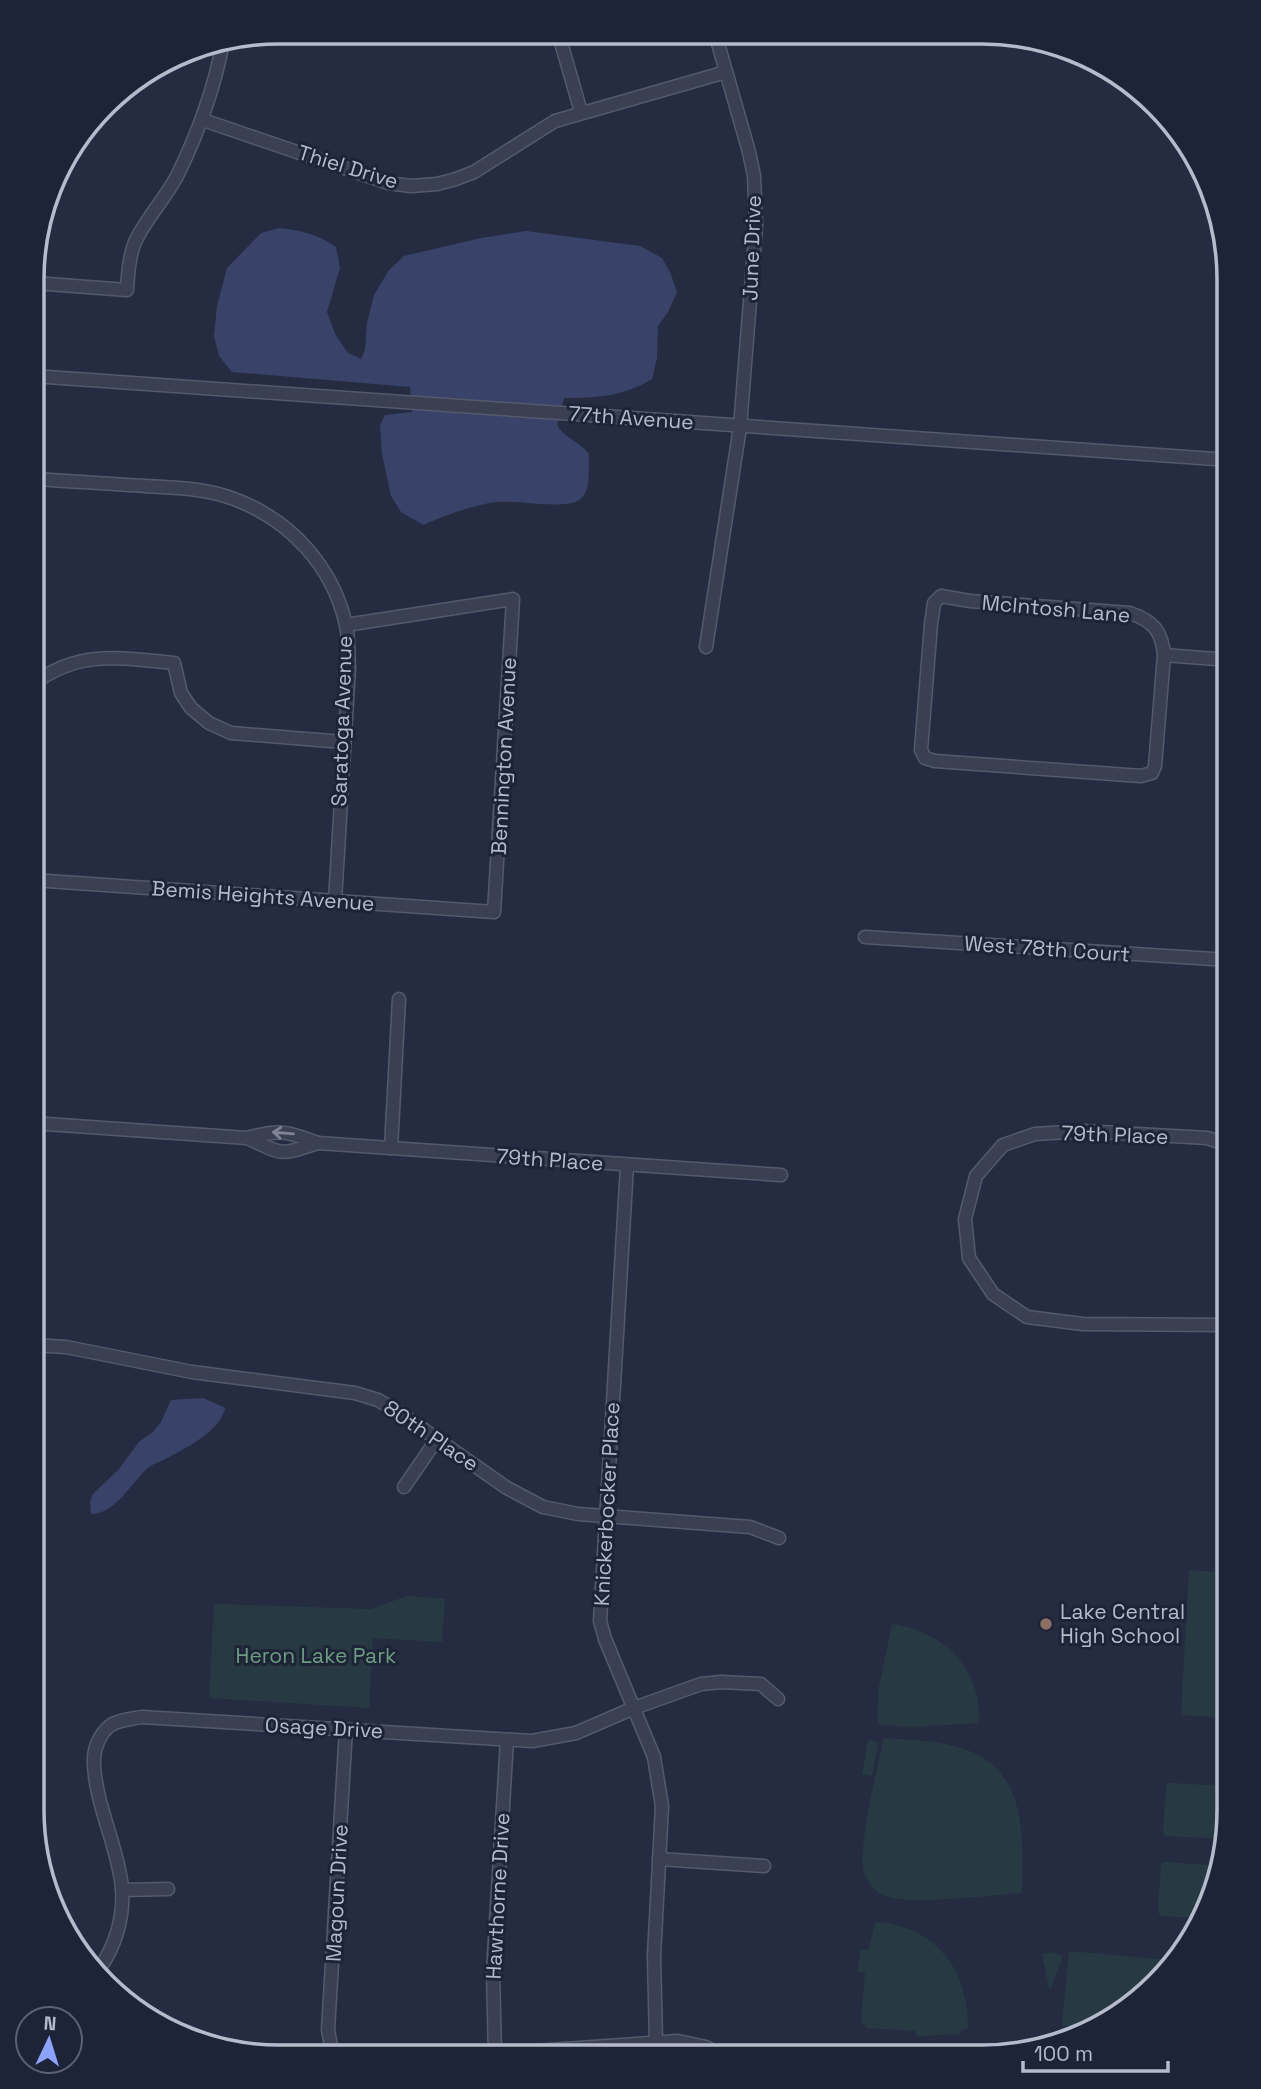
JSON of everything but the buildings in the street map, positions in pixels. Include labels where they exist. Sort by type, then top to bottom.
[{"type":"street","points":[[561,44],[581,112]]},
{"type":"street","name":"June Drive","points":[[706,647],[740,427],[756,226],[756,201],[749,152],[718,44]]},
{"type":"street","points":[[44,284],[127,290],[129,263],[135,243],[177,177],[203,120],[221,51]]},
{"type":"street","name":"Thiel Drive","points":[[203,120],[388,183],[411,186],[437,184],[474,172],[555,121],[726,72]]},
{"type":"street","name":"77th Avenue","points":[[44,377],[1217,459]]},
{"type":"street","name":"Saratoga Avenue","points":[[44,480],[198,490],[235,499],[290,530],[307,546],[330,579],[346,625],[349,668],[335,901]]},
{"type":"street","name":"Mclntosh Lane","points":[[941,596],[970,601],[1130,612],[1144,617],[1156,626],[1163,641],[1164,655],[1156,766],[1152,773],[1141,776],[935,761],[925,758],[921,750],[931,624],[934,603],[941,596]]},
{"type":"street","name":"Bennington Avenue","points":[[346,625],[513,599],[494,912]]},
{"type":"street","points":[[1164,655],[1217,659]]},
{"type":"street","points":[[44,677],[59,667],[105,657],[174,663],[181,693],[191,708],[209,723],[231,733],[343,742]]},
{"type":"street","name":"Bemis Heights Avenue","points":[[44,881],[494,912]]},
{"type":"street","name":"West 78th Court","points":[[865,937],[1217,959]]},
{"type":"street","points":[[391,1148],[400,999]]},
{"type":"street","name":"79th Place","points":[[44,1124],[247,1138],[285,1131],[318,1143],[781,1175]]},
{"type":"street","name":"79th Place","points":[[1217,1141],[1207,1138],[1083,1131],[1035,1134],[1003,1145],[976,1176],[965,1219],[969,1258],[993,1294],[1027,1317],[1083,1324],[1217,1325]]},
{"type":"street","name":"79th Place","points":[[247,1138],[286,1154],[318,1143]]},
{"type":"street","name":"Knickerbocker Place","points":[[627,1166],[600,1620],[654,1757],[659,1782],[662,1806],[653,1983],[656,2042]]},
{"type":"street","name":"80th Place","points":[[44,1346],[66,1347],[192,1372],[355,1393],[378,1400],[507,1488],[534,1503],[560,1511],[750,1527],[779,1538]]},
{"type":"street","points":[[404,1487],[437,1439]]},
{"type":"street","name":"Osage Drive","points":[[102,1965],[116,1936],[122,1890],[94,1762],[100,1737],[110,1726],[124,1720],[142,1717],[532,1741],[576,1733],[682,1689],[721,1682],[761,1684],[778,1699]]},
{"type":"street","name":"Magoun Drive","points":[[331,2045],[328,2030],[346,1729]]},
{"type":"street","name":"Hawthorne Drive","points":[[495,2045],[493,1972],[507,1740]]},
{"type":"street","points":[[659,1859],[764,1866]]},
{"type":"street","points":[[122,1890],[168,1889]]},
{"type":"street","points":[[612,2045],[656,2042],[692,2042],[698,2045]]},
{"type":"green space","points":[[1189,1570],[1217,1572],[1217,1717],[1181,1715]]},
{"type":"green space","name":"Heron Lake Park","points":[[407,1596],[445,1599],[442,1642],[373,1638],[369,1708],[209,1698],[214,1604],[371,1609]]},
{"type":"green space","points":[[892,1624],[928,1635],[956,1656],[974,1686],[979,1723],[912,1727],[881,1725],[877,1720],[879,1687]]},
{"type":"green space","points":[[884,1738],[954,1746],[978,1755],[996,1768],[1008,1785],[1016,1804],[1022,1847],[1022,1893],[915,1900],[888,1897],[871,1885],[864,1870],[863,1851]]},
{"type":"green space","points":[[868,1740],[878,1742],[872,1776],[862,1774]]},
{"type":"green space","points":[[1169,1783],[1217,1785],[1215,1838],[1166,1836],[1163,1832],[1166,1786]]},
{"type":"green space","points":[[1164,1862],[1211,1865],[1191,1918],[1161,1916],[1158,1912],[1161,1865]]},
{"type":"green space","points":[[875,1922],[897,1925],[915,1932],[945,1955],[962,1988],[968,2029],[961,2030],[961,2034],[917,2036],[916,2031],[867,2028],[861,2021],[865,1973],[857,1971],[861,1949],[869,1950]]},
{"type":"green space","points":[[1069,1951],[1164,1960],[1149,1977],[1100,2014],[1073,2027],[1062,2026]]},
{"type":"green space","points":[[1053,1952],[1063,1956],[1049,1988],[1042,1954]]},
{"type":"water","points":[[279,228],[309,234],[336,247],[340,268],[327,312],[335,334],[348,353],[361,359],[365,350],[367,323],[374,295],[389,270],[404,256],[481,238],[526,231],[640,246],[662,258],[677,292],[658,326],[657,358],[652,379],[610,395],[564,398],[557,425],[589,454],[588,485],[583,496],[572,503],[563,504],[487,503],[423,525],[401,512],[391,496],[382,454],[380,425],[385,415],[412,412],[410,387],[232,372],[219,356],[214,336],[217,306],[227,268],[261,233]]},
{"type":"water","points":[[203,1398],[225,1408],[211,1431],[149,1467],[116,1503],[100,1513],[91,1514],[90,1502],[93,1494],[119,1469],[139,1442],[153,1432],[171,1400]]},
{"type":"place","name":"Lake Central High School","points":[[1046,1624]]}]
